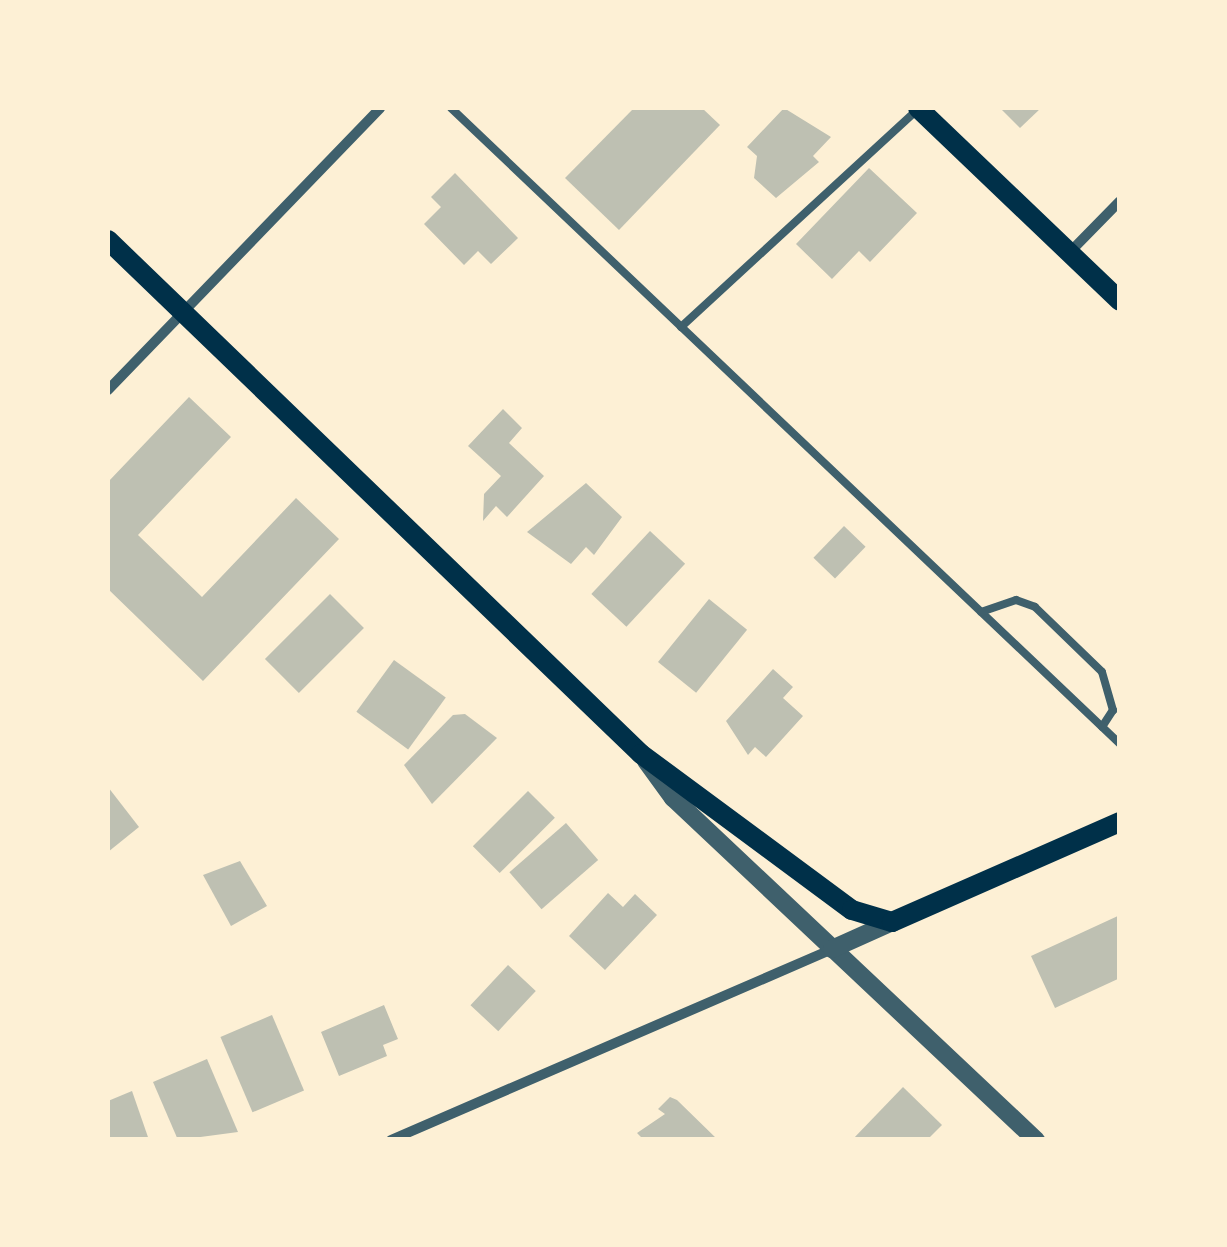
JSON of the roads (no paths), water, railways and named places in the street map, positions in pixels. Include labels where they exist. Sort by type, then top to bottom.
[{"type":"main road","points":[[919,108],[1120,301]]},
{"type":"main road","points":[[108,240],[642,754],[800,876],[892,922],[1120,822]]},
{"type":"street","points":[[108,390],[380,108]]},
{"type":"street","points":[[1069,252],[1120,201]]},
{"type":"street","points":[[642,754],[672,798],[1036,1140]]},
{"type":"street","points":[[391,1140],[892,922]]},
{"type":"lane","points":[[451,108],[1120,744]]},
{"type":"lane","points":[[681,327],[919,108]]},
{"type":"lane","points":[[981,612],[1016,600],[1035,607],[1102,672],[1112,710],[1102,727]]}]
